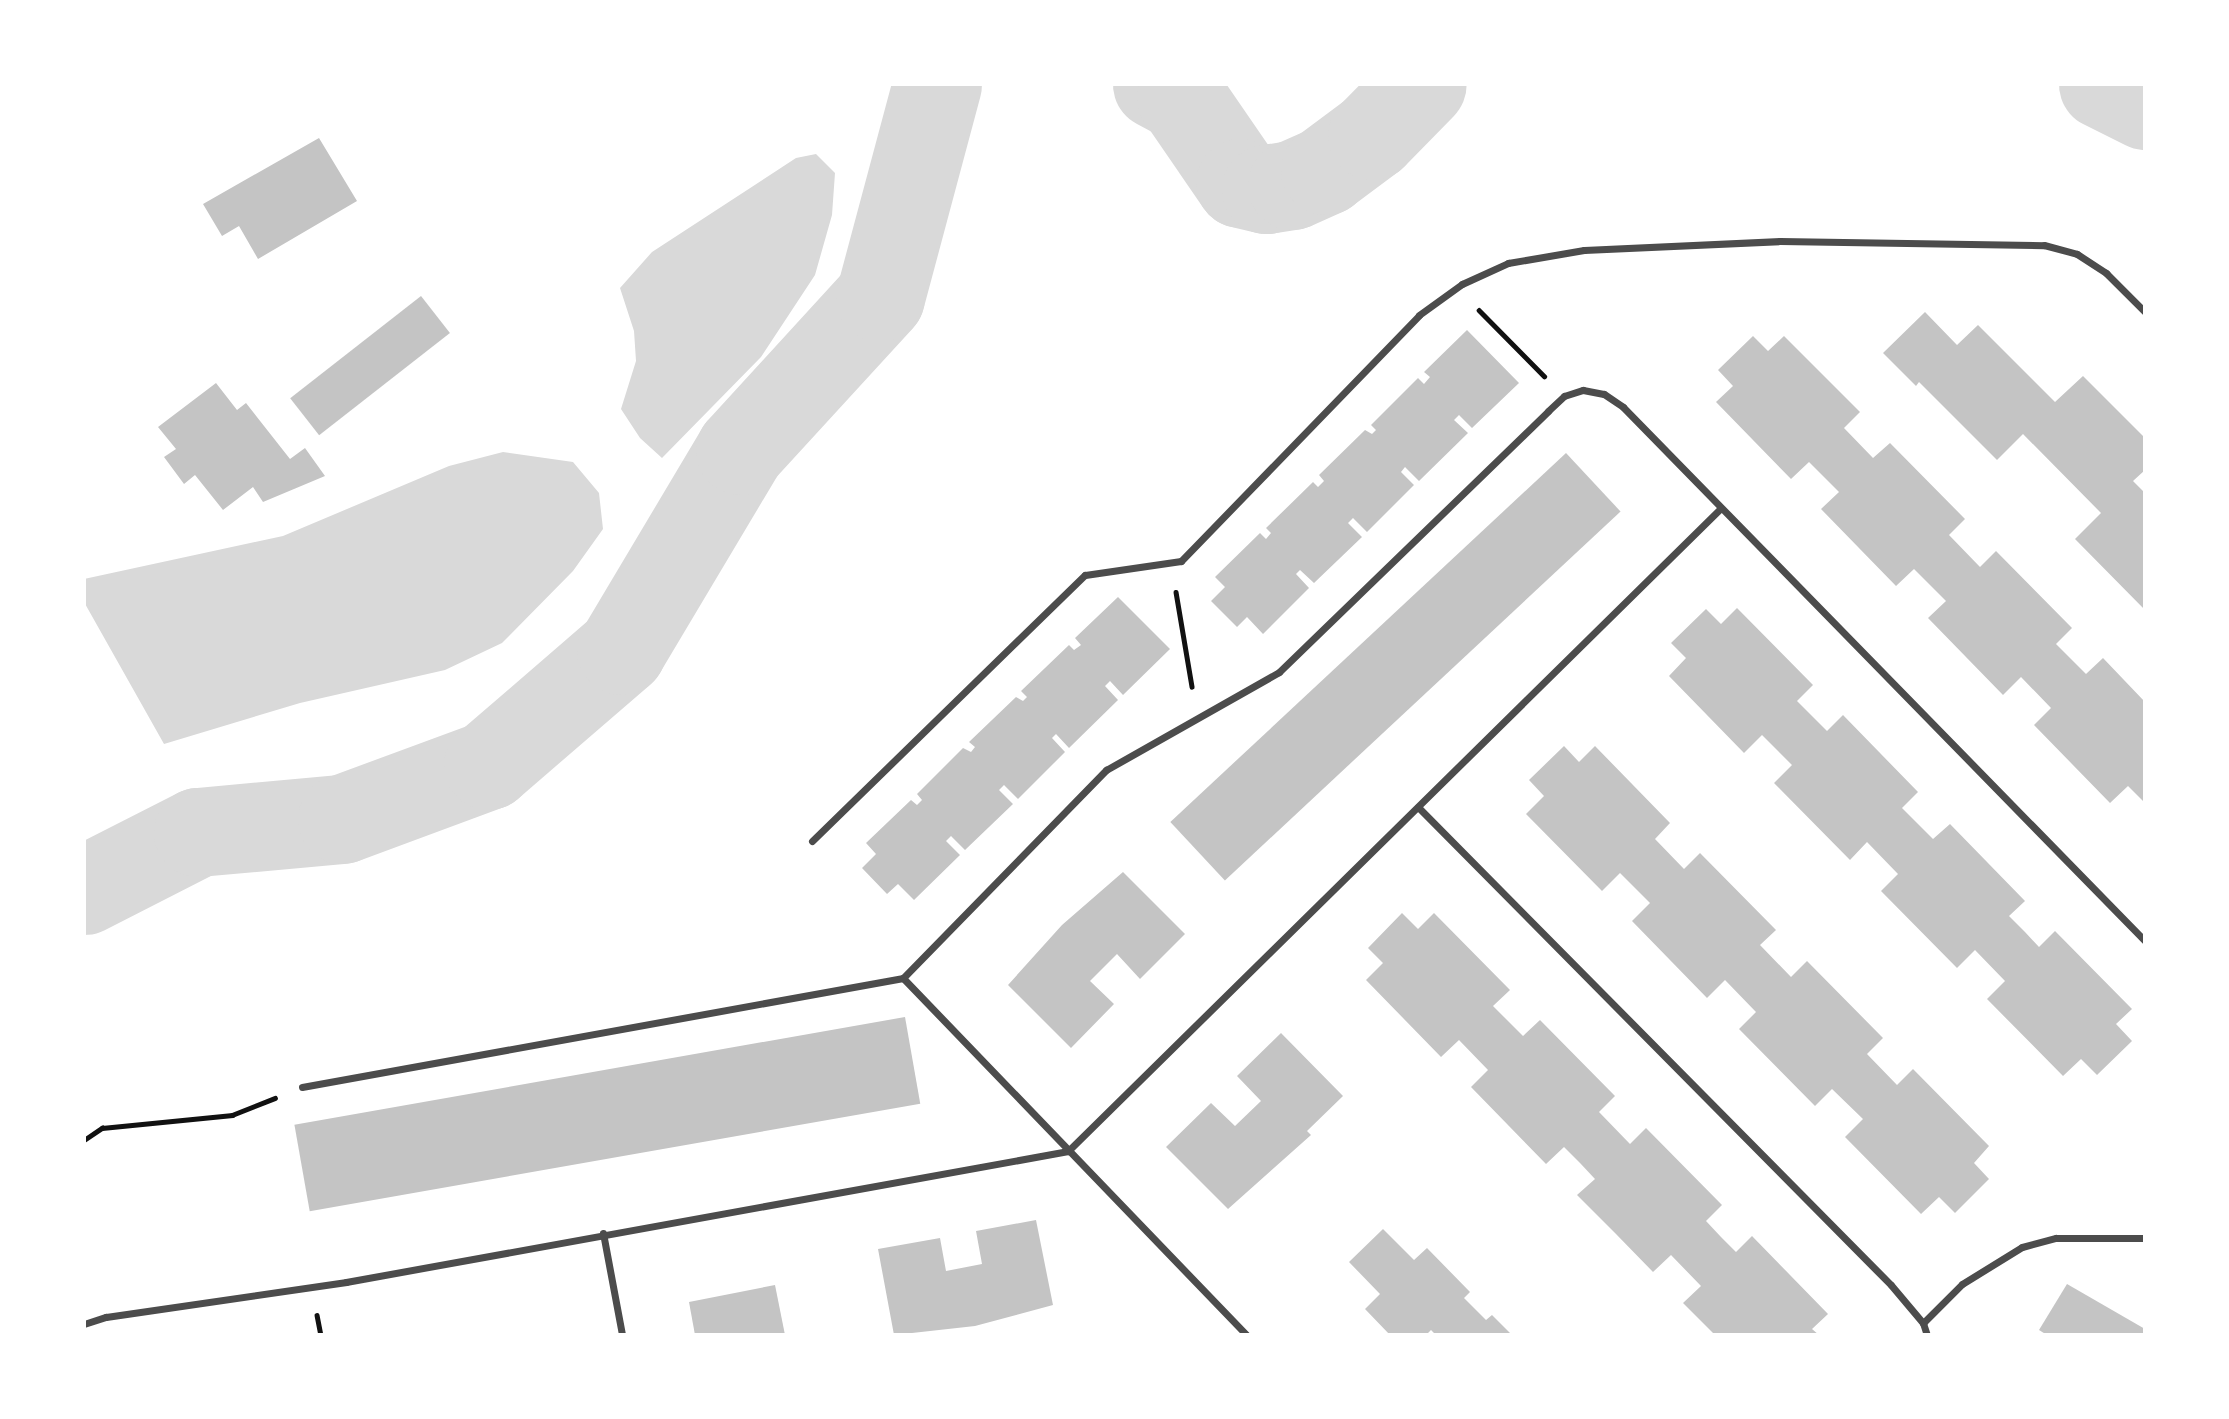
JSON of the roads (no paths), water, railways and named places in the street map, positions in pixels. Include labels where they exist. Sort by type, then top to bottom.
[{"type":"street","points":[[812,841],[1085,575],[1181,561],[1419,315],[1457,288],[1508,263],[1584,250],[1780,241],[2043,245],[2077,254],[2106,273],[2145,312]]},
{"type":"street","points":[[302,1087],[903,978],[1106,770],[1279,672],[1564,396],[1583,390],[1604,394],[1623,407],[2145,942]]},
{"type":"street","points":[[84,1324],[106,1317],[346,1282],[603,1233],[1069,1151],[1721,508]]},
{"type":"street","points":[[1418,807],[1923,1323],[1927,1335]]},
{"type":"street","points":[[903,978],[1246,1335]]},
{"type":"street","points":[[603,1233],[622,1335]]},
{"type":"street","points":[[1923,1323],[1962,1284],[2022,1247],[2056,1238],[2145,1238]]},
{"type":"waterway","points":[[84,890],[198,832],[342,819],[488,765],[621,650],[740,450],[880,297],[937,84]]},
{"type":"waterway","points":[[1157,84],[1181,97],[1240,183],[1266,189],[1292,185],[1325,170],[1372,135],[1422,84]]},
{"type":"waterway","points":[[2103,84],[2145,105]]}]
